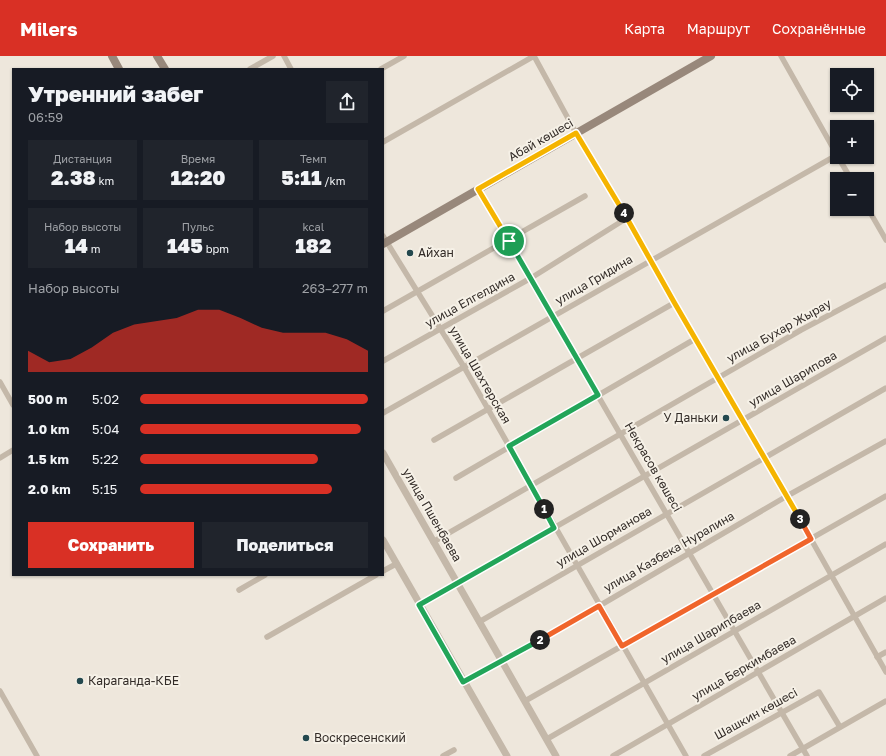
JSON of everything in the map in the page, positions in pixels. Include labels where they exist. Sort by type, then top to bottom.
[{"type":"main road","points":[[112,56],[118,68]]},
{"type":"main road","points":[[157,56],[164,68]]},
{"type":"main road","name":"Абай көшесі","points":[[384,241],[711,56]]},
{"type":"street","points":[[252,68],[273,56]]},
{"type":"street","points":[[284,56],[290,68]]},
{"type":"street","points":[[383,68],[404,56]]},
{"type":"street","points":[[384,141],[534,56],[576,133],[627,218],[695,339],[764,456],[886,672]]},
{"type":"street","points":[[781,56],[830,144]]},
{"type":"street","name":"улица Гридина","points":[[384,412],[553,317],[650,260],[830,160]]},
{"type":"street","name":"Некрасов көшесі","points":[[478,189],[807,756]]},
{"type":"street","points":[[384,310],[509,241],[584,196]]},
{"type":"street","points":[[872,216],[886,240]]},
{"type":"street","name":"улица Елгелдина","points":[[384,360],[531,278],[627,218]]},
{"type":"street","name":"улица Шахтерская","points":[[384,241],[418,292],[464,367],[554,528],[686,756]]},
{"type":"street","name":"улица Бухар Жырау","points":[[434,542],[807,327],[886,285]]},
{"type":"street","points":[[434,440],[674,302]]},
{"type":"street","name":"улица Шарипова","points":[[419,605],[886,338]]},
{"type":"street","points":[[456,478],[695,339]]},
{"type":"street","points":[[0,382],[12,403]]},
{"type":"street","name":"улица Шорманова","points":[[479,622],[764,456],[886,388]]},
{"type":"street","name":"улица Казбека Нуралина","points":[[463,682],[690,554],[787,496],[886,440]]},
{"type":"street","points":[[0,458],[12,451]]},
{"type":"street","name":"улица Пшенбаева","points":[[384,455],[556,756]]},
{"type":"street","points":[[525,701],[886,496]]},
{"type":"street","points":[[384,542],[463,682],[507,756]]},
{"type":"street","name":"улица Шарипбаева","points":[[547,740],[886,544]]},
{"type":"street","points":[[384,570],[396,564]]},
{"type":"street","points":[[239,590],[263,576]]},
{"type":"street","points":[[267,637],[374,576]]},
{"type":"street","name":"улица Беркимбаева","points":[[613,756],[759,673],[886,598]]},
{"type":"street","points":[[877,657],[886,652]]},
{"type":"street","points":[[0,691],[37,756]]},
{"type":"street","name":"Шашкин көшесі","points":[[704,756],[819,692],[840,727]]},
{"type":"street","points":[[790,756],[886,701]]},
{"type":"street","points":[[443,756],[454,750]]},
{"type":"place","name":"Айхан","points":[[410,253]]},
{"type":"place","name":"У Даньки","points":[[726,418]]},
{"type":"place","name":"Караганда-КБЕ","points":[[80,681]]},
{"type":"place","name":"Воскресенский","points":[[306,738]]},
{"type":"route","points":[[576,133],[627,218],[811,539],[622,646],[599,606],[463,682],[419,605],[554,528],[509,446],[598,395],[509,241],[478,189],[576,133]]}]
